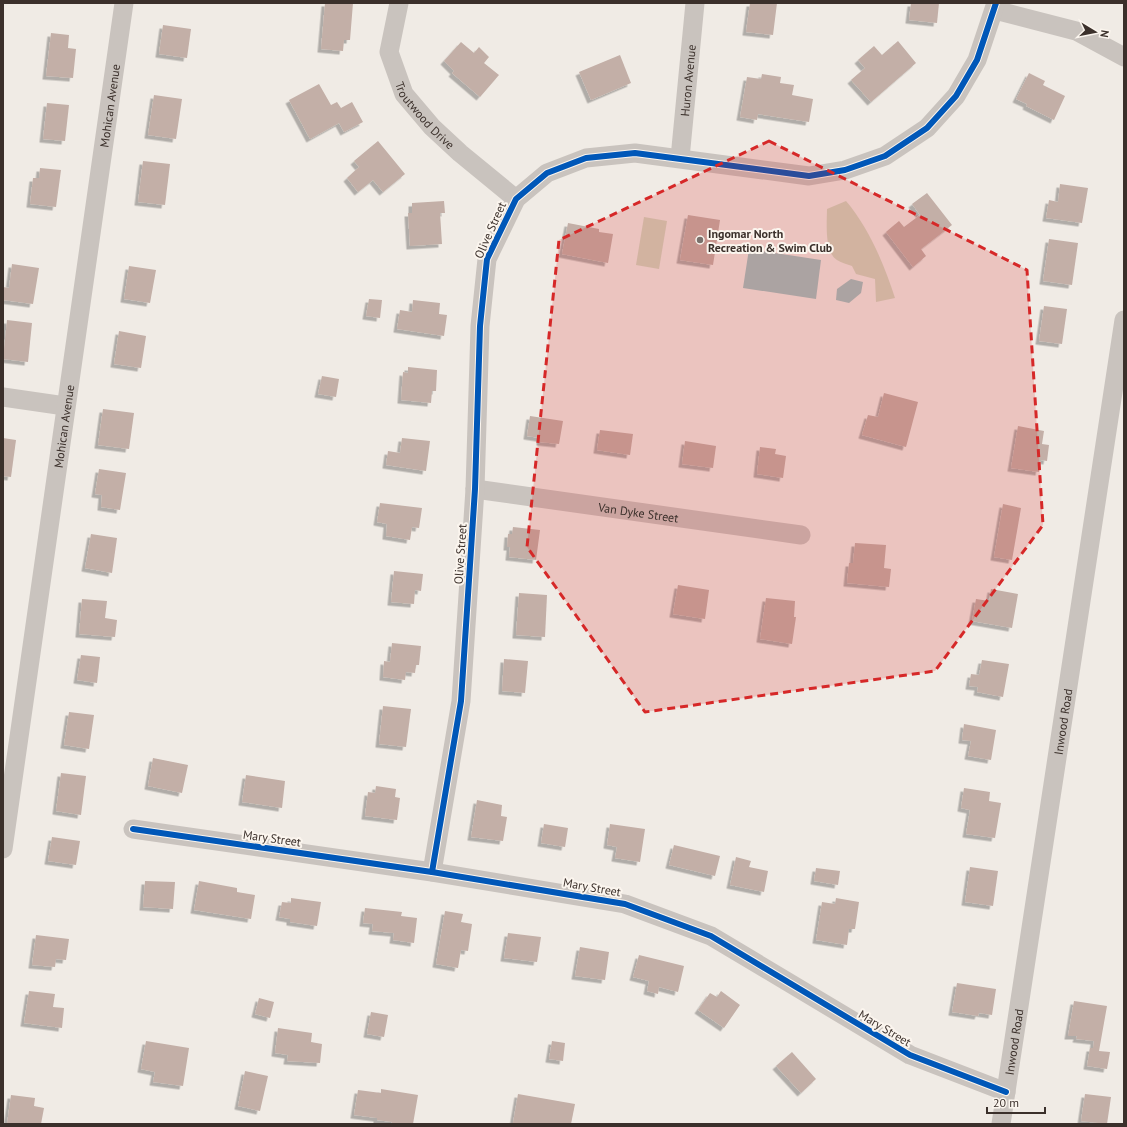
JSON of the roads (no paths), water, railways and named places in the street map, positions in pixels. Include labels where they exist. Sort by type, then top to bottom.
[{"type":"street","name":"Mohican Avenue","points":[[3,849],[65,406],[124,3]]},
{"type":"street","name":"Troutwood Drive","points":[[399,3],[389,52],[404,94],[438,132],[516,199]]},
{"type":"street","name":"Huron Avenue","points":[[680,158],[695,3]]},
{"type":"street","points":[[995,7],[1076,31],[1124,58]]},
{"type":"street","name":"Olive Street","points":[[432,872],[461,701],[475,489],[480,326],[487,259],[516,199],[547,173],[586,158],[635,153],[809,176],[845,170],[885,156],[927,128],[956,96],[977,60],[995,7]]},
{"type":"street","name":"Inwood Road","points":[[1001,1124],[1124,320]]},
{"type":"street","points":[[3,397],[65,406]]},
{"type":"street","name":"Van Dyke Street","points":[[475,489],[801,535]]},
{"type":"street","name":"Mary Street","points":[[133,829],[432,872],[625,904],[711,936],[910,1055],[1006,1092]]},
{"type":"water","points":[[749,249],[821,260],[816,299],[743,288]]},
{"type":"water","points":[[851,279],[863,282],[861,293],[849,303],[836,300],[837,289]]},
{"type":"place","name":"Ingomar North Recreation & Swim Club","points":[[700,240]]}]
